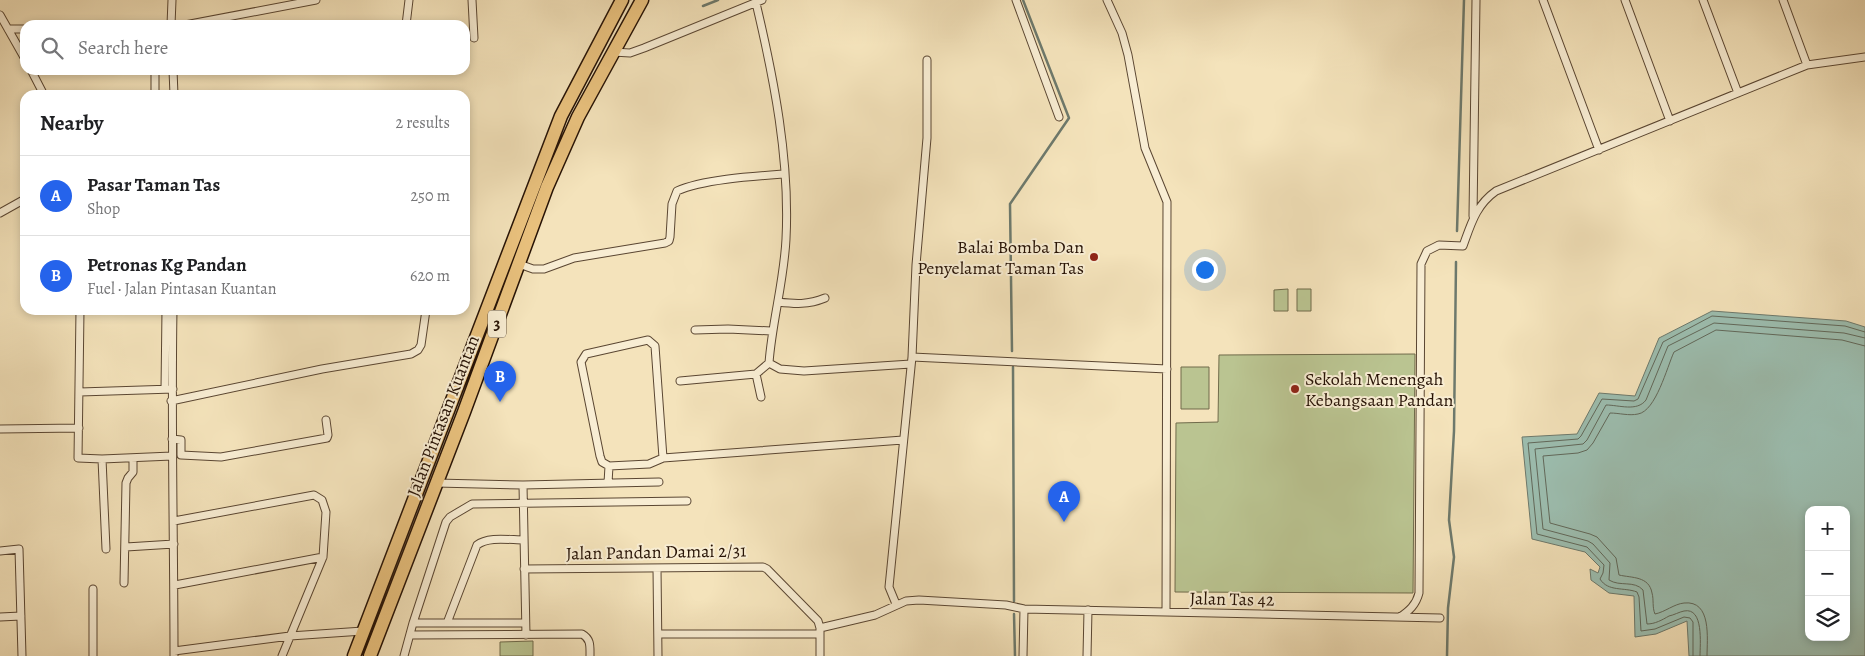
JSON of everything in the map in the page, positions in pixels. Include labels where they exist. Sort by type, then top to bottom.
[{"type":"highway","name":"Jalan Pintasan Kuantan","points":[[354,656],[561,116],[622,0]]},
{"type":"highway","name":"Jalan Pintasan Kuantan","points":[[370,656],[547,188],[578,116],[642,0]]},
{"type":"street","points":[[171,20],[172,0]]},
{"type":"street","points":[[211,20],[316,0]]},
{"type":"street","points":[[407,20],[409,0]]},
{"type":"street","points":[[472,0],[474,38]]},
{"type":"street","points":[[1016,0],[1059,117]]},
{"type":"street","points":[[1107,0],[1122,33],[1128,55],[1145,148],[1167,202],[1166,612]]},
{"type":"street","points":[[1400,617],[1413,606],[1419,593],[1421,264],[1427,251],[1435,246],[1464,246],[1473,217],[1476,0]]},
{"type":"street","points":[[1543,0],[1599,150]]},
{"type":"street","points":[[1624,0],[1670,121]]},
{"type":"street","points":[[1703,0],[1738,93]]},
{"type":"street","points":[[1782,0],[1807,65]]},
{"type":"street","points":[[612,52],[630,53],[759,1],[785,174],[786,239],[769,363],[756,374],[680,381]]},
{"type":"street","points":[[0,15],[20,50]]},
{"type":"street","points":[[8,29],[20,28]]},
{"type":"street","points":[[1473,217],[1487,197],[1496,191],[1807,65],[1865,57]]},
{"type":"street","points":[[896,604],[889,587],[912,360],[916,265],[927,138],[927,60]]},
{"type":"street","points":[[34,75],[41,90]]},
{"type":"street","points":[[155,75],[155,90]]},
{"type":"street","points":[[173,75],[174,90]]},
{"type":"street","points":[[519,264],[533,269],[544,269],[574,258],[665,243],[669,241],[670,237],[672,204],[677,191],[702,184],[740,178],[785,174]]},
{"type":"street","points":[[0,213],[20,202]]},
{"type":"street","points":[[778,302],[797,305],[812,304],[825,298]]},
{"type":"street","points":[[80,315],[78,458],[102,459],[172,456]]},
{"type":"street","points":[[166,315],[169,389],[172,401],[175,585],[174,654],[290,636],[363,631]]},
{"type":"street","points":[[169,389],[173,315]]},
{"type":"street","points":[[172,401],[322,369],[411,354],[418,350],[421,345],[425,315]]},
{"type":"street","points":[[695,330],[772,331]]},
{"type":"street","points":[[663,458],[655,346],[648,340],[586,354],[581,362],[600,456],[602,462],[609,466],[649,464],[663,458],[903,440]]},
{"type":"street","points":[[769,363],[780,369],[804,371],[912,360],[1167,369]]},
{"type":"street","points":[[756,374],[761,397]]},
{"type":"street","points":[[80,392],[169,389]]},
{"type":"street","points":[[172,439],[181,440],[180,455],[221,457],[326,438],[328,434],[326,420]]},
{"type":"street","points":[[0,429],[79,428]]},
{"type":"street","points":[[124,583],[126,483],[133,472],[133,458]]},
{"type":"street","points":[[102,459],[106,549]]},
{"type":"street","points":[[608,483],[609,466]]},
{"type":"street","points":[[436,483],[524,485],[659,482]]},
{"type":"street","points":[[524,485],[526,635]]},
{"type":"street","points":[[174,521],[314,495],[322,500],[326,512],[323,558],[282,656]]},
{"type":"street","points":[[404,656],[446,522],[472,504],[687,501]]},
{"type":"street","points":[[447,623],[476,545],[481,541],[488,540],[524,540]]},
{"type":"street","points":[[126,547],[174,544]]},
{"type":"street","points":[[0,552],[19,549],[22,656]]},
{"type":"street","points":[[175,585],[323,558]]},
{"type":"street","name":"Jalan Pandan Damai 2/31","points":[[524,569],[762,567],[767,569],[818,621],[820,631]]},
{"type":"street","points":[[658,568],[658,656]]},
{"type":"street","points":[[93,589],[93,656]]},
{"type":"street","name":"Jalan Tas 42","points":[[658,634],[820,631],[874,615],[896,604],[919,600],[1006,605],[1024,609],[1440,618]]},
{"type":"street","points":[[1023,656],[1024,609]]},
{"type":"street","points":[[1087,656],[1088,610]]},
{"type":"street","points":[[0,617],[22,616]]},
{"type":"street","points":[[413,623],[525,623]]},
{"type":"street","points":[[820,631],[820,656]]},
{"type":"street","points":[[410,635],[582,634],[590,642],[590,656]]},
{"type":"green space","points":[[1288,289],[1288,311],[1274,311],[1274,290]]},
{"type":"green space","points":[[1297,289],[1311,289],[1311,311],[1297,311]]},
{"type":"green space","points":[[1415,354],[1413,593],[1175,592],[1176,423],[1218,422],[1219,355]]},
{"type":"green space","points":[[1181,367],[1209,367],[1209,409],[1181,409]]},
{"type":"green space","points":[[533,641],[533,656],[500,656],[500,642]]},
{"type":"water","points":[[1712,311],[1846,321],[1865,327],[1865,656],[1689,656],[1687,621],[1656,634],[1635,637],[1634,596],[1609,593],[1591,580],[1590,569],[1598,573],[1600,567],[1585,552],[1532,539],[1522,437],[1577,434],[1599,393],[1635,396],[1659,338]]},
{"type":"waterway","points":[[703,6],[718,0]]},
{"type":"waterway","points":[[1012,351],[1010,204],[1069,118],[1023,0]]},
{"type":"waterway","points":[[1457,231],[1464,0]]},
{"type":"waterway","points":[[1447,656],[1448,608],[1454,557],[1449,520],[1454,431],[1456,262]]},
{"type":"waterway","points":[[1013,367],[1014,601]]},
{"type":"waterway","points":[[1014,614],[1015,656]]},
{"type":"place","name":"Balai Bomba Dan Penyelamat Taman Tas","points":[[1094,257]]},
{"type":"place","name":"Sekolah Menengah Kebangsaan Pandan","points":[[1295,389]]},
{"type":"place","name":"Petronas Kg Pandan","points":[[500,402]]},
{"type":"place","name":"Pasar Taman Tas","points":[[1064,522]]}]
